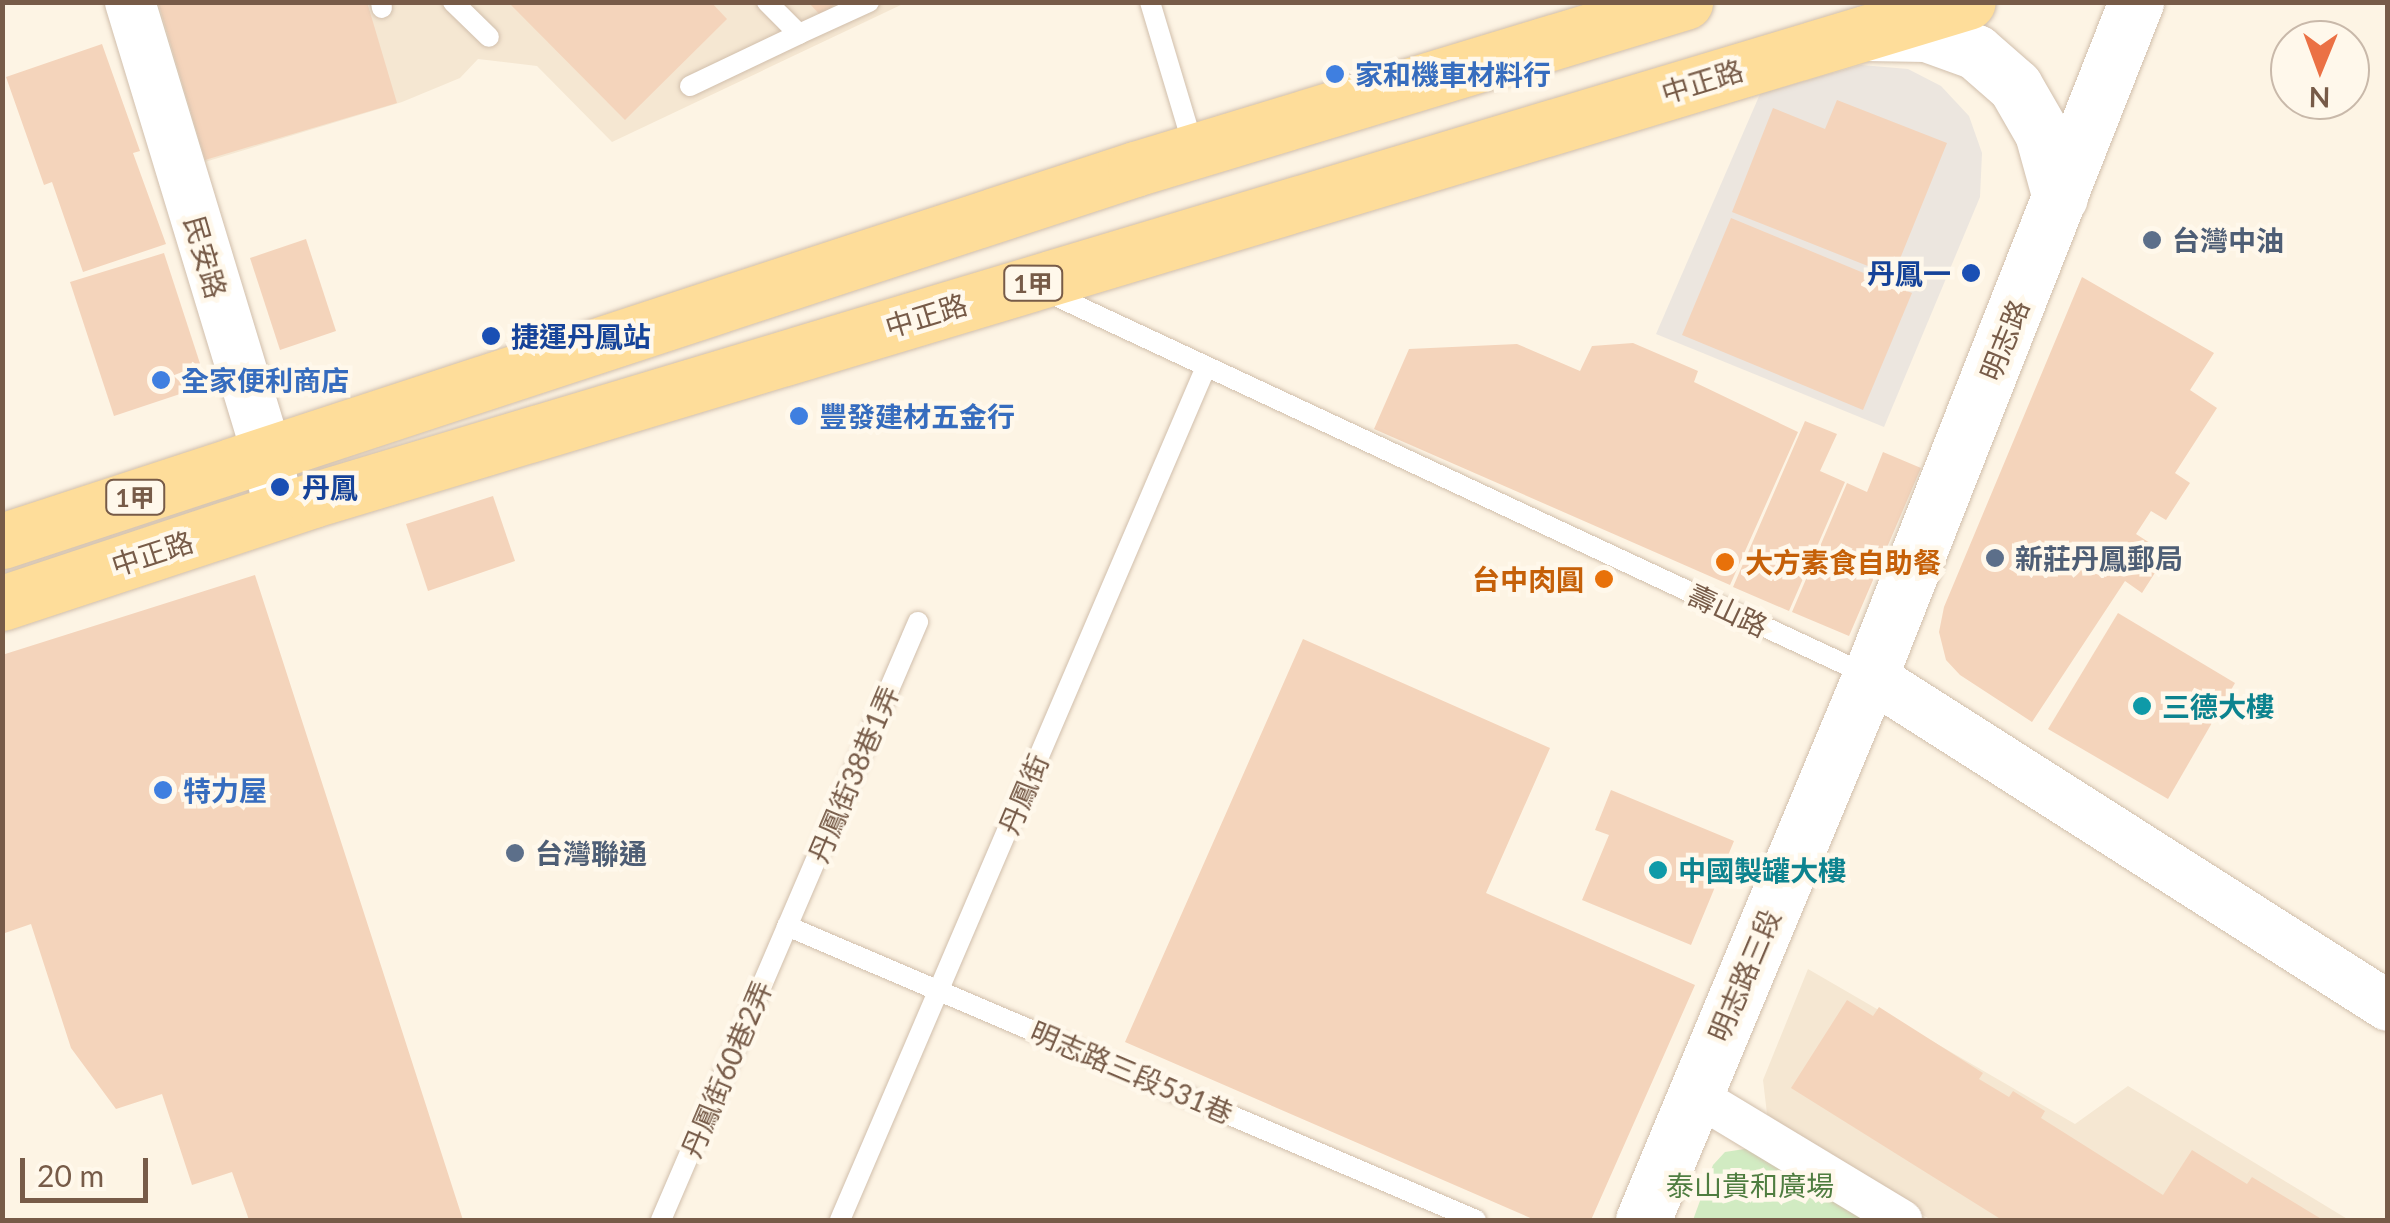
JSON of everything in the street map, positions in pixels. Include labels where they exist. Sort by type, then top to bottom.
[{"type":"main road","name":"1甲","points":[[2,540],[1563,29],[1685,2]]},
{"type":"main road","name":"中正路","points":[[2,603],[280,511],[1968,2]]},
{"type":"main road","name":"明志路","points":[[1870,676],[2136,2]]},
{"type":"main road","points":[[1859,34],[1926,34],[1976,52],[2015,86],[2042,133],[2060,198]]},
{"type":"main road","name":"明志路三段","points":[[1643,1220],[1870,676]]},
{"type":"street","name":"民安路","points":[[130,2],[267,454],[280,511]]},
{"type":"street","name":"壽山路","points":[[1870,676],[2388,1006]]},
{"type":"street","points":[[1695,1095],[1902,1220]]},
{"type":"lane","points":[[452,2],[488,38]]},
{"type":"lane","points":[[767,2],[799,34]]},
{"type":"lane","points":[[690,86],[868,2]]},
{"type":"lane","points":[[1150,2],[1195,151]]},
{"type":"lane","name":"壽山路","points":[[1029,284],[1870,676]]},
{"type":"lane","name":"丹鳳街","points":[[840,1220],[1206,367]]},
{"type":"lane","name":"丹鳳街38巷1弄","points":[[787,926],[918,622]]},
{"type":"lane","name":"明志路三段531巷","points":[[787,926],[1476,1220]]},
{"type":"lane","name":"丹鳳街60巷2弄","points":[[669,1218],[787,926]]},
{"type":"shaded area","points":[[145,3],[905,3],[612,142],[537,66],[478,59],[460,78],[402,102],[195,165]]},
{"type":"shaded area","points":[[1861,65],[1908,69],[1941,86],[1969,116],[1982,153],[1980,197],[1884,427],[1656,334],[1760,94]]},
{"type":"shaded area","points":[[1808,969],[2075,1124],[2128,1086],[2349,1220],[1931,1220],[1780,1126],[1767,1114],[1763,1080]]},
{"type":"green space","name":"泰山貴和廣場","points":[[1751,1148],[1872,1220],[1693,1220],[1713,1165],[1725,1152]]},
{"type":"building","points":[[158,2],[367,2],[397,103],[205,160]]},
{"type":"building","points":[[508,2],[711,2],[727,19],[625,120]]},
{"type":"building","points":[[808,2],[837,2],[822,17]]},
{"type":"building","points":[[102,44],[140,151],[133,153],[166,244],[83,272],[52,182],[44,185],[6,77]]},
{"type":"building","points":[[1837,100],[1947,143],[1893,276],[1732,212],[1773,108],[1825,129]]},
{"type":"building","points":[[1731,218],[1912,293],[1863,410],[1682,335]]},
{"type":"building","points":[[306,239],[336,331],[280,350],[250,258]]},
{"type":"building","points":[[164,253],[207,385],[114,416],[70,282]]},
{"type":"building","points":[[2082,277],[2214,353],[2190,390],[2217,408],[2175,473],[2190,483],[2166,520],[2151,511],[2136,534],[2167,554],[2142,593],[2125,581],[2032,722],[1960,675],[1946,660],[1939,632],[1944,607]]},
{"type":"building","points":[[1633,343],[1698,371],[1694,382],[1798,432],[1730,585],[1374,429],[1409,349],[1517,344],[1580,371],[1592,346]]},
{"type":"building","points":[[1805,421],[1837,434],[1820,471],[1845,482],[1789,611],[1733,587]]},
{"type":"building","points":[[1883,452],[1921,468],[1849,636],[1792,612],[1847,483],[1867,492]]},
{"type":"building","points":[[493,496],[515,561],[428,591],[406,524]]},
{"type":"building","name":"特力屋","points":[[255,575],[463,1220],[249,1220],[232,1172],[192,1185],[162,1094],[116,1109],[71,1048],[31,924],[2,934],[2,655]]},
{"type":"building","name":"三德大樓","points":[[2118,613],[2235,683],[2168,799],[2048,729]]},
{"type":"building","points":[[1303,639],[1550,748],[1486,893],[1695,985],[1591,1220],[1535,1220],[1125,1042]]},
{"type":"building","name":"中國製罐大樓","points":[[1611,790],[1734,841],[1691,945],[1582,900],[1609,835],[1595,830]]},
{"type":"building","points":[[1847,1000],[1873,1016],[1879,1007],[1983,1073],[1979,1079],[2009,1097],[2013,1091],[2045,1111],[2041,1118],[2163,1195],[2192,1150],[2247,1184],[2252,1177],[2323,1220],[2002,1220],[1791,1088]]},
{"type":"place","name":"家和機車材料行","points":[[1335,74]]},
{"type":"place","name":"台灣中油","points":[[2152,240]]},
{"type":"place","name":"丹鳳一","points":[[1971,273]]},
{"type":"place","name":"捷運丹鳳站","points":[[491,336]]},
{"type":"place","name":"全家便利商店","points":[[161,380]]},
{"type":"place","name":"豐發建材五金行","points":[[799,416]]},
{"type":"place","name":"丹鳳","points":[[280,487]]},
{"type":"place","name":"新莊丹鳳郵局","points":[[1995,558]]},
{"type":"place","name":"大方素食自助餐","points":[[1725,562]]},
{"type":"place","name":"台中肉圓","points":[[1604,579]]},
{"type":"place","name":"三德大樓","points":[[2142,706]]},
{"type":"place","name":"特力屋","points":[[163,790]]},
{"type":"place","name":"台灣聯通","points":[[515,853]]},
{"type":"place","name":"中國製罐大樓","points":[[1658,870]]}]
